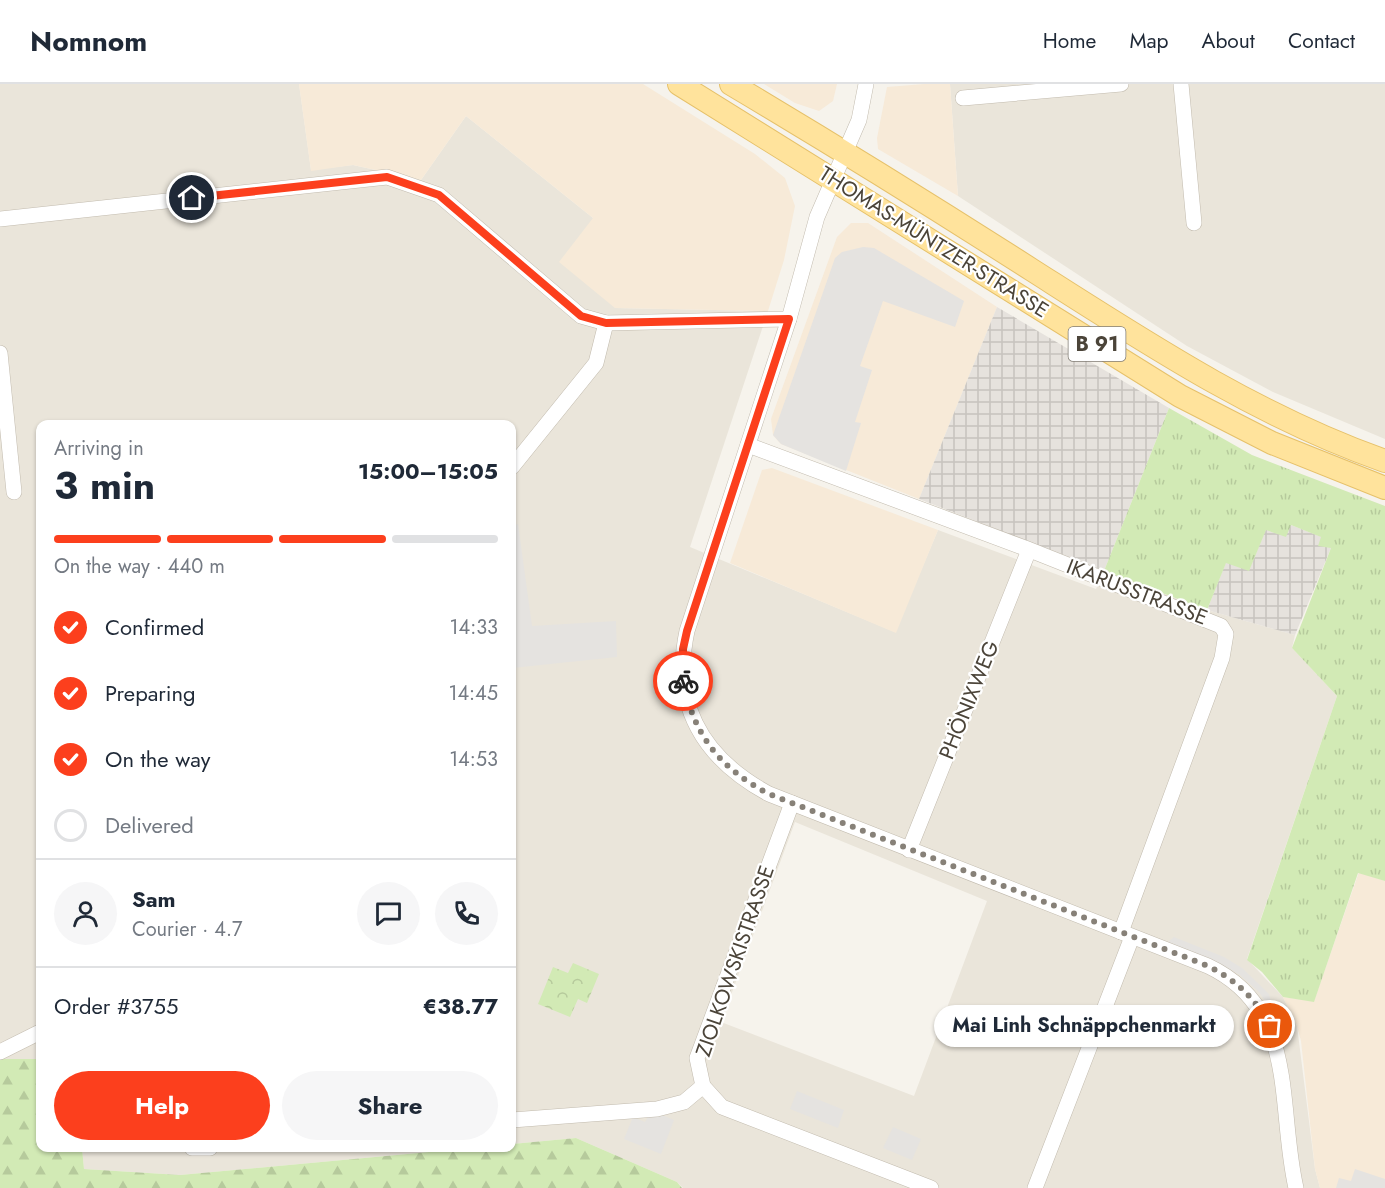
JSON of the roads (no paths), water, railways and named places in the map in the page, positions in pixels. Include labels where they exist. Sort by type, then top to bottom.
[{"type":"main road","name":"THOMAS-MÜNTZER-STRASSE","points":[[679,84],[1180,396],[1272,443],[1379,486]]},
{"type":"main road","name":"THOMAS-MÜNTZER-STRASSE","points":[[731,84],[845,152],[1192,372],[1280,416],[1381,459]]},
{"type":"street","points":[[866,84],[859,120],[832,179],[807,247],[789,319],[687,631],[683,649],[682,680],[690,708],[716,755],[734,774],[750,784],[909,850],[1219,972],[1248,994],[1263,1014],[1278,1058],[1296,1188]]},
{"type":"street","points":[[963,98],[1121,84]]},
{"type":"street","points":[[1181,84],[1194,223]]},
{"type":"street","points":[[0,219],[387,177],[439,195],[581,316],[606,323],[789,319]]},
{"type":"street","points":[[516,462],[596,363],[606,323]]},
{"type":"street","points":[[0,361],[14,492]]},
{"type":"street","name":"IKARUSSTRASSE","points":[[748,445],[1029,550],[1209,619],[1221,626],[1226,634],[1222,658],[1126,935]]},
{"type":"street","name":"PHÖNIXWEG","points":[[909,850],[1029,550]]},
{"type":"street","name":"ZIOLKOWSKISTRASSE","points":[[792,803],[698,1058],[703,1086],[722,1107],[931,1188]]},
{"type":"street","points":[[1035,1188],[1126,935]]},
{"type":"street","points":[[0,1052],[36,1034]]},
{"type":"street","points":[[516,1120],[657,1109],[684,1102],[703,1086]]},
{"type":"place","name":"Mai Linh Schnäppchenmarkt","points":[[1270,1026]]}]
